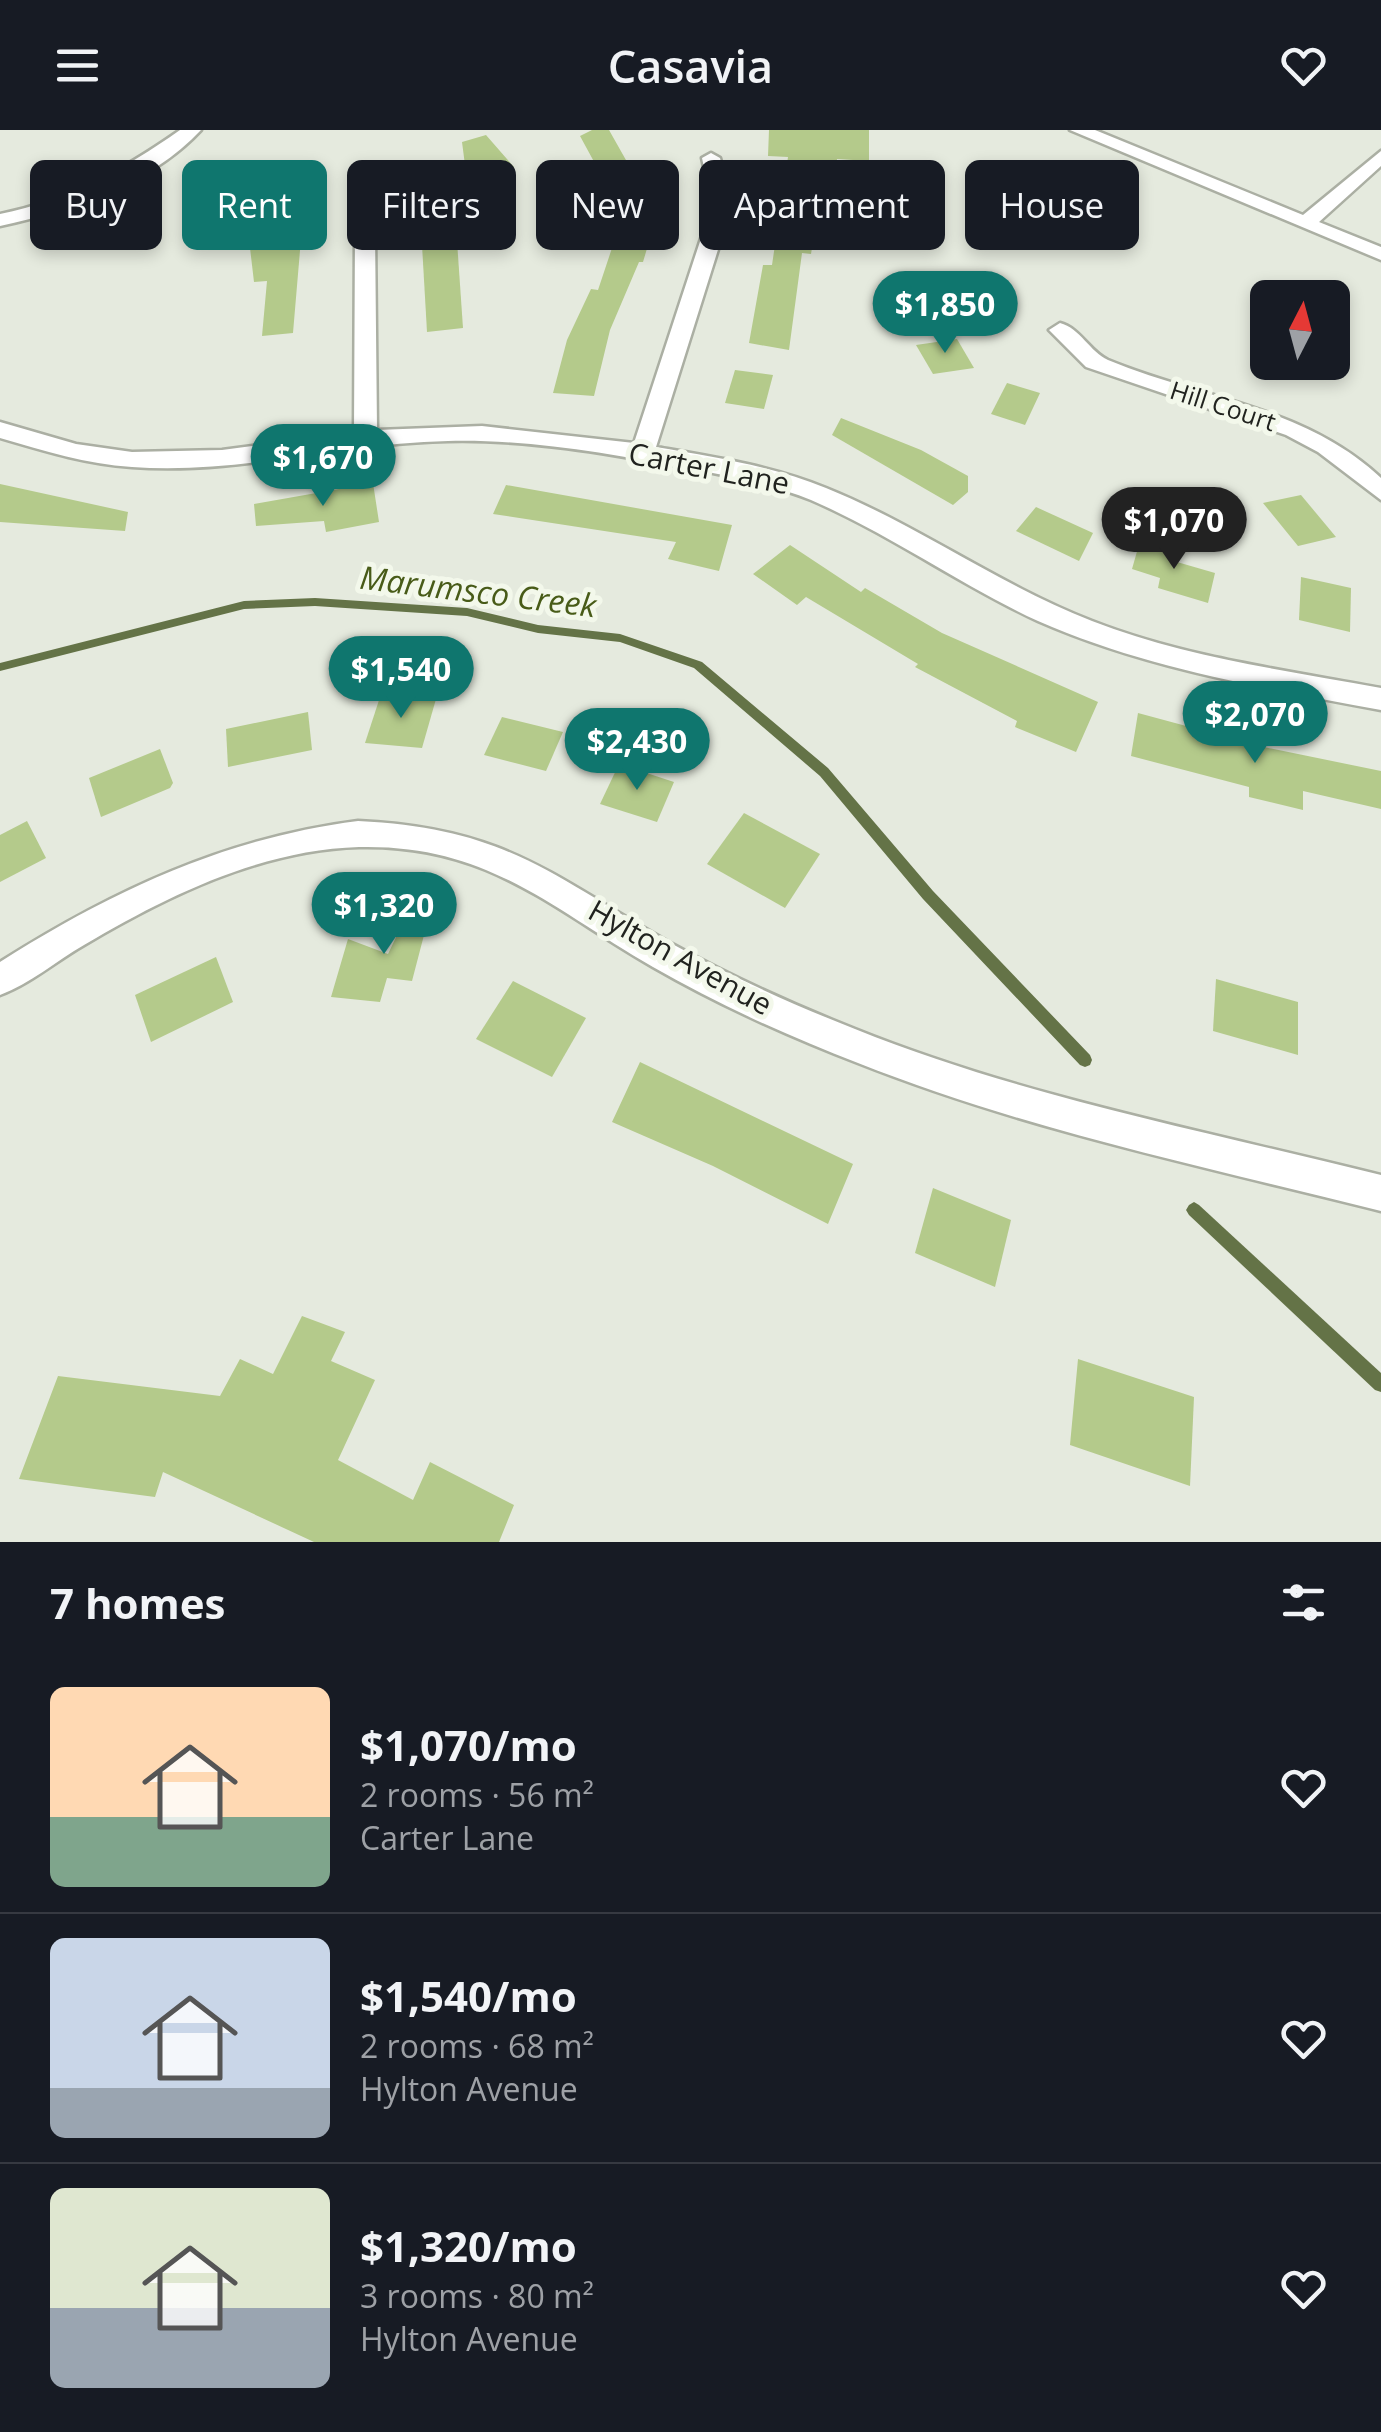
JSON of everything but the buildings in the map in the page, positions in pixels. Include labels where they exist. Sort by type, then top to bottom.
[{"type":"street","points":[[0,220],[94,194],[151,163],[192,130]]},
{"type":"street","points":[[1079,130],[1381,254]]},
{"type":"street","points":[[1305,224],[1381,156]]},
{"type":"street","points":[[642,455],[722,204],[710,158]]},
{"type":"street","points":[[366,250],[366,438]]},
{"type":"street","name":"Hill Court","points":[[1060,330],[1094,362],[1310,436],[1341,455],[1381,492]]},
{"type":"street","name":"Carter Lane","points":[[0,430],[87,454],[137,458],[244,454],[366,438],[492,434],[744,470],[796,485],[1047,614],[1166,655],[1381,699]]},
{"type":"street","name":"Hylton Avenue","points":[[0,980],[71,933],[198,872],[298,843],[394,832],[486,853],[538,878],[643,944],[746,999],[860,1048],[983,1092],[1381,1192]]},
{"type":"waterway","name":"Marumsco Creek","points":[[0,667],[244,605],[315,602],[467,612],[538,629],[620,638],[698,665],[824,772],[928,895],[1085,1060]]},
{"type":"waterway","name":"Marumsco Creek","points":[[1194,1210],[1381,1384]]}]
